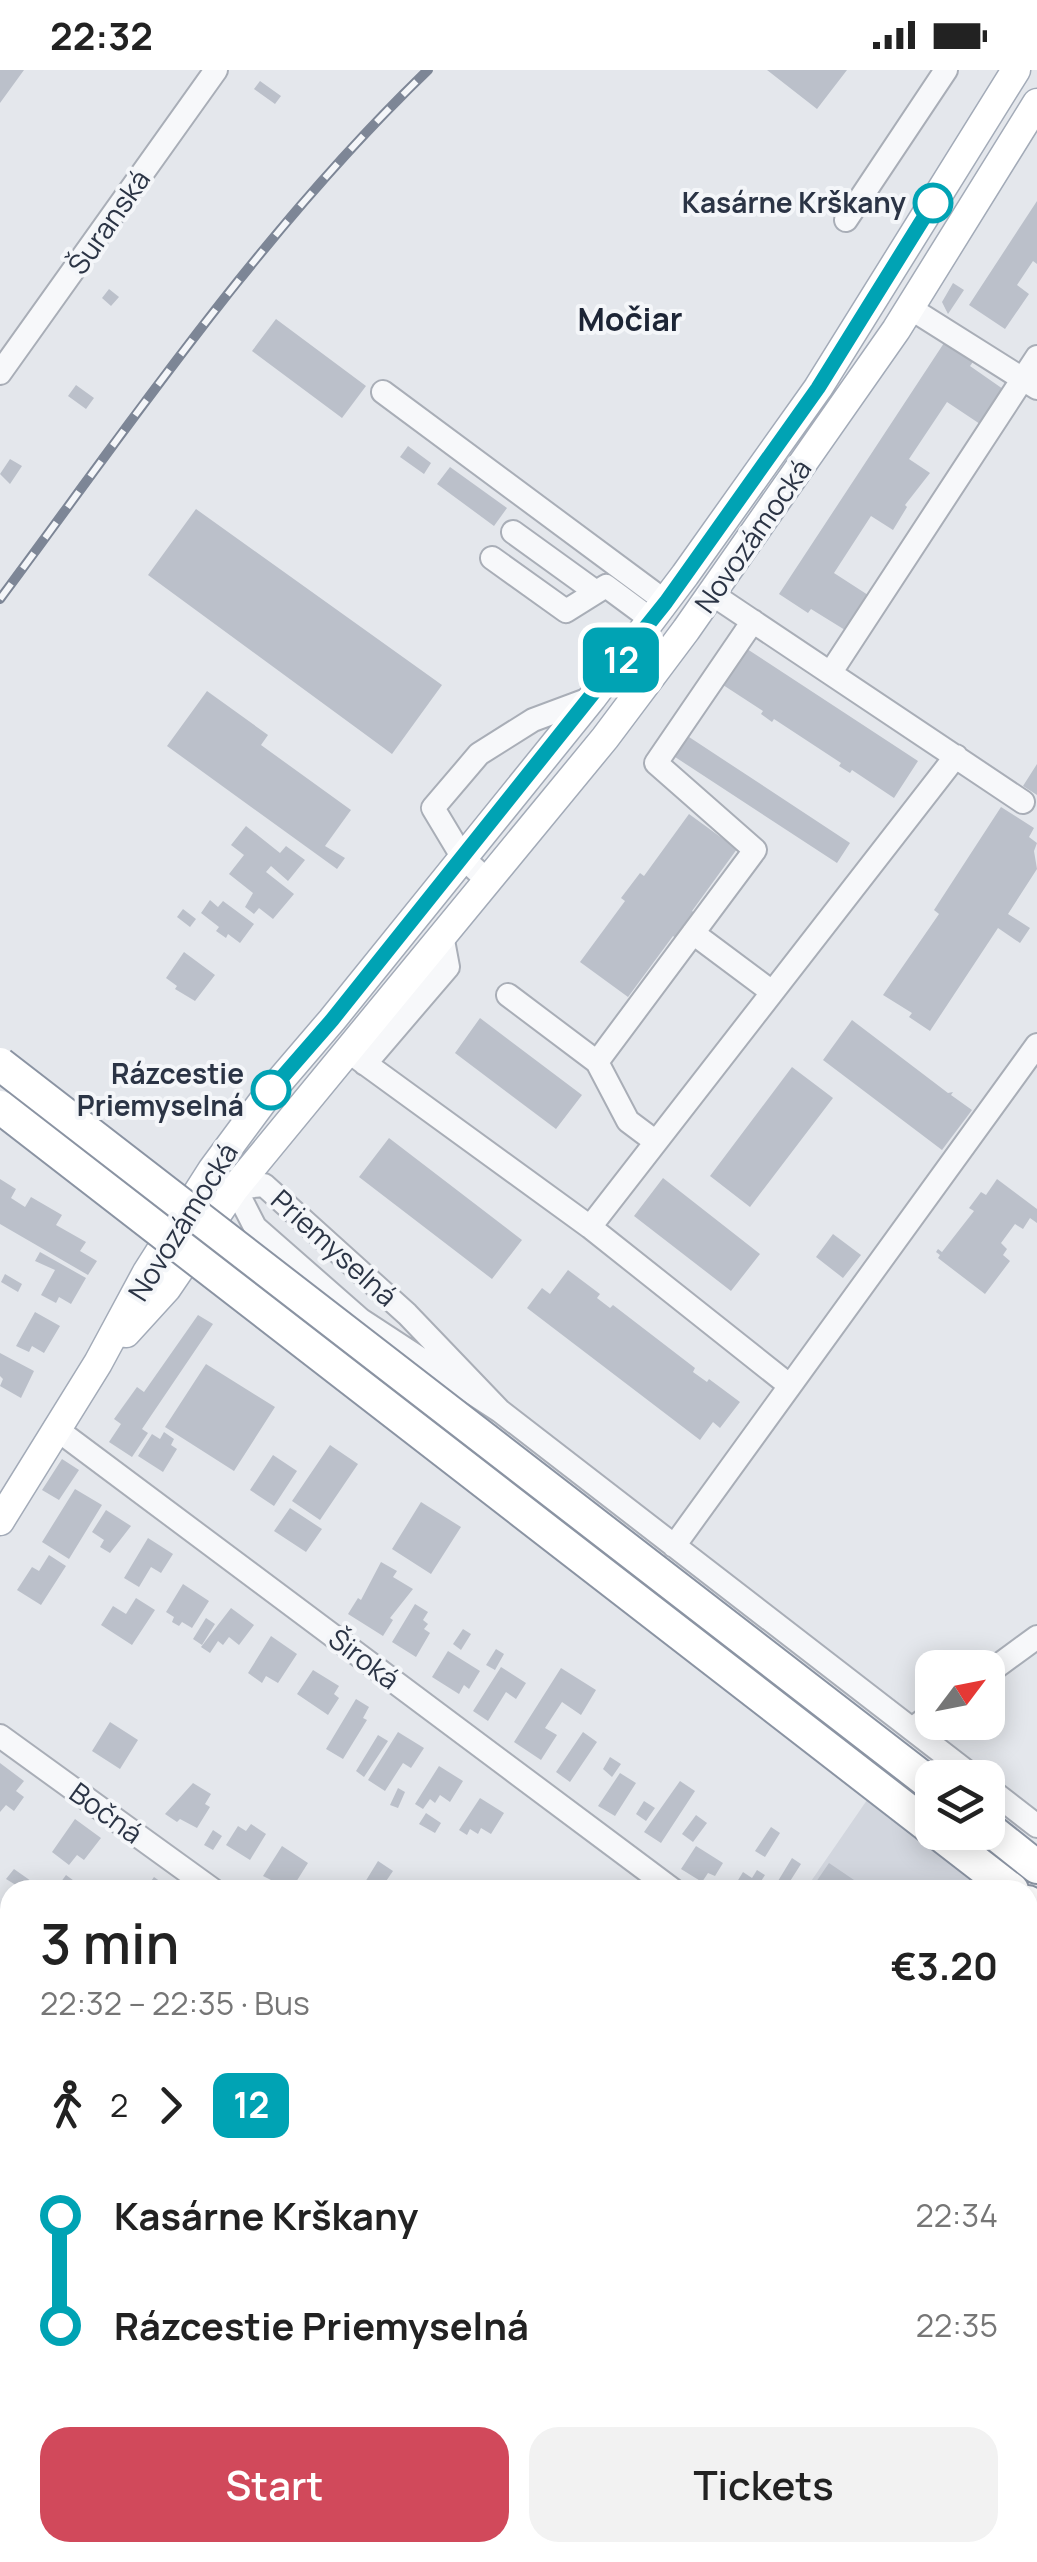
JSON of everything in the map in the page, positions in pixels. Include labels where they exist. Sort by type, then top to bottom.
[{"type":"highway","points":[[0,1064],[915,1772]]},
{"type":"highway","points":[[0,1107],[915,1816]]},
{"type":"highway","points":[[1005,1841],[1037,1866]]},
{"type":"highway","points":[[960,1850],[999,1880]]},
{"type":"main road","name":"Novozámocká","points":[[0,1521],[212,1170],[266,1096],[463,858],[659,611],[818,388],[1016,70]]},
{"type":"main road","name":"Novozámocká","points":[[98,1364],[167,1288],[235,1188],[357,1057],[442,934],[605,738],[712,594],[910,308],[1037,103]]},
{"type":"main road","points":[[880,290],[910,308]]},
{"type":"main road","points":[[212,1170],[235,1188]]},
{"type":"street","name":"Šuranská","points":[[0,373],[216,70]]},
{"type":"street","points":[[846,220],[946,70]]},
{"type":"street","points":[[910,308],[1029,384]]},
{"type":"street","points":[[831,672],[1029,384],[1037,357]]},
{"type":"street","points":[[383,392],[659,611]]},
{"type":"street","points":[[513,532],[596,592]]},
{"type":"street","points":[[492,558],[566,610],[606,586],[659,611]]},
{"type":"street","points":[[712,594],[1023,802]]},
{"type":"street","points":[[596,1062],[755,850],[656,763],[753,620]]},
{"type":"street","points":[[488,880],[463,858],[434,808],[479,754],[533,720],[592,698]]},
{"type":"street","points":[[590,1227],[956,756]]},
{"type":"street","points":[[693,932],[772,992]]},
{"type":"street","points":[[508,995],[596,1062],[628,1121],[656,1142]]},
{"type":"street","points":[[674,1546],[1037,1044]]},
{"type":"street","points":[[357,1057],[590,1227],[789,1385]]},
{"type":"street","name":"Priemyselná","points":[[500,1411],[407,1314],[264,1185],[235,1188],[256,1227],[361,1320],[500,1411],[951,1760]]},
{"type":"street","name":"Široká","points":[[55,1428],[661,1880]]},
{"type":"street","points":[[1005,1660],[1037,1636]]},
{"type":"street","name":"Bočná","points":[[0,1736],[199,1880]]},
{"type":"street","points":[[1005,1801],[1037,1826]]},
{"type":"shaded area","points":[[876,1787],[915,1817],[915,1850],[959,1850],[998,1880],[812,1880]]},
{"type":"building","points":[[0,70],[24,70],[0,103]]},
{"type":"building","points":[[767,70],[847,70],[817,109]]},
{"type":"building","points":[[260,81],[281,96],[275,104],[254,89]]},
{"type":"building","points":[[1037,201],[1037,264],[1033,261],[1017,285],[1029,294],[1005,329],[969,305]]},
{"type":"building","points":[[953,283],[964,290],[948,314],[942,302]]},
{"type":"building","points":[[109,289],[119,297],[111,306],[102,298]]},
{"type":"building","points":[[276,319],[366,386],[342,418],[252,351]]},
{"type":"building","points":[[944,343],[1003,389],[980,424],[947,402],[909,459],[930,473],[905,505],[893,530],[871,516],[834,573],[868,595],[845,630],[779,594]]},
{"type":"building","points":[[76,385],[94,398],[86,409],[68,396]]},
{"type":"building","points":[[408,446],[431,463],[424,474],[400,457]]},
{"type":"building","points":[[10,459],[22,466],[10,484],[0,474]]},
{"type":"building","points":[[450,467],[507,508],[494,526],[437,484]]},
{"type":"building","points":[[196,509],[442,685],[392,754],[148,575]]},
{"type":"building","points":[[744,647],[918,761],[894,798],[852,770],[850,773],[839,766],[841,763],[774,719],[772,722],[761,714],[763,711],[720,683]]},
{"type":"building","points":[[207,691],[268,735],[261,745],[351,810],[325,846],[345,858],[337,869],[167,746]]},
{"type":"building","points":[[686,735],[850,843],[837,863],[672,755]]},
{"type":"building","points":[[1037,764],[1037,795],[1023,786]]},
{"type":"building","points":[[1001,807],[1034,828],[1029,837],[1037,843],[1037,869],[1008,914],[1030,928],[1020,943],[998,928],[930,1031],[909,1017],[912,1013],[883,995],[939,914],[934,910]]},
{"type":"building","points":[[689,814],[737,849],[692,911],[695,913],[677,939],[673,936],[628,997],[580,962],[625,901],[621,898],[640,873],[644,876]]},
{"type":"building","points":[[246,826],[280,853],[286,846],[305,860],[288,881],[271,866],[266,872],[294,894],[273,919],[259,908],[254,914],[245,907],[253,893],[229,874],[244,855],[231,845]]},
{"type":"building","points":[[210,900],[218,907],[223,901],[254,924],[240,943],[216,931],[219,927],[201,913]]},
{"type":"building","points":[[183,909],[196,919],[190,927],[177,917]]},
{"type":"building","points":[[184,952],[215,975],[195,1001],[175,989],[177,986],[166,978]]},
{"type":"building","points":[[480,1018],[582,1095],[556,1129],[455,1053]]},
{"type":"building","points":[[852,1020],[972,1110],[942,1150],[823,1060]]},
{"type":"building","points":[[792,1067],[833,1098],[750,1207],[710,1176]]},
{"type":"building","points":[[389,1138],[522,1240],[492,1279],[359,1177]]},
{"type":"building","points":[[663,1178],[760,1254],[731,1291],[634,1216]]},
{"type":"building","points":[[0,1179],[16,1189],[11,1198],[25,1207],[31,1197],[62,1215],[56,1225],[86,1242],[80,1251],[97,1261],[88,1275],[0,1224]]},
{"type":"building","points":[[997,1179],[1037,1209],[1037,1223],[1030,1218],[1023,1229],[1015,1224],[1001,1243],[1007,1249],[1003,1255],[1010,1261],[985,1294],[938,1258],[936,1252],[942,1252],[974,1211],[969,1208],[981,1192],[986,1195]]},
{"type":"building","points":[[833,1234],[861,1255],[843,1278],[816,1257]]},
{"type":"building","points":[[40,1252],[86,1278],[71,1304],[59,1297],[56,1303],[41,1295],[55,1270],[35,1261]]},
{"type":"building","points":[[568,1270],[600,1294],[597,1298],[610,1308],[613,1305],[695,1368],[693,1372],[740,1402],[720,1428],[713,1422],[700,1440],[527,1308],[542,1288],[550,1294]]},
{"type":"building","points":[[5,1274],[22,1284],[18,1292],[1,1282]]},
{"type":"building","points":[[35,1312],[60,1326],[44,1353],[32,1346],[29,1352],[16,1346]]},
{"type":"building","points":[[198,1315],[213,1324],[142,1429],[148,1433],[132,1457],[109,1442],[121,1424],[114,1419],[137,1387],[144,1392]]},
{"type":"building","points":[[0,1353],[34,1371],[21,1398],[0,1386]]},
{"type":"building","points":[[206,1364],[275,1407],[234,1471],[165,1427]]},
{"type":"building","points":[[164,1432],[174,1439],[171,1445],[177,1449],[163,1472],[138,1456],[152,1434],[160,1439]]},
{"type":"building","points":[[330,1445],[358,1464],[320,1520],[292,1501]]},
{"type":"building","points":[[273,1455],[297,1471],[274,1506],[250,1490]]},
{"type":"building","points":[[62,1459],[79,1470],[59,1500],[42,1490]]},
{"type":"building","points":[[75,1489],[102,1505],[69,1559],[42,1542]]},
{"type":"building","points":[[421,1502],[461,1527],[431,1574],[392,1549]]},
{"type":"building","points":[[290,1508],[322,1529],[306,1552],[274,1531]]},
{"type":"building","points":[[106,1510],[131,1526],[110,1553],[100,1547],[104,1540],[92,1532]]},
{"type":"building","points":[[148,1538],[173,1554],[161,1573],[151,1567],[139,1587],[124,1578]]},
{"type":"building","points":[[49,1555],[66,1566],[41,1605],[17,1590],[32,1567],[39,1571]]},
{"type":"building","points":[[381,1562],[397,1571],[393,1577],[413,1589],[390,1618],[393,1620],[383,1636],[348,1614],[358,1598],[361,1600]]},
{"type":"building","points":[[183,1584],[209,1601],[192,1628],[172,1622],[174,1617],[166,1612]]},
{"type":"building","points":[[136,1598],[155,1610],[132,1645],[101,1625],[113,1606],[126,1614]]},
{"type":"building","points":[[415,1604],[428,1612],[423,1620],[428,1624],[424,1629],[430,1633],[416,1657],[392,1642]]},
{"type":"building","points":[[231,1608],[254,1625],[239,1645],[229,1637],[223,1645],[218,1641],[210,1653],[201,1647]]},
{"type":"building","points":[[206,1618],[215,1624],[202,1645],[193,1639]]},
{"type":"building","points":[[463,1629],[471,1634],[461,1650],[453,1644]]},
{"type":"building","points":[[271,1636],[297,1654],[278,1683],[266,1676],[262,1683],[248,1673]]},
{"type":"building","points":[[496,1649],[504,1654],[495,1670],[486,1665]]},
{"type":"building","points":[[448,1651],[480,1671],[469,1689],[464,1685],[459,1694],[432,1677]]},
{"type":"building","points":[[501,1667],[526,1683],[516,1699],[506,1692],[488,1721],[473,1711]]},
{"type":"building","points":[[561,1668],[596,1690],[581,1715],[562,1702],[545,1728],[557,1735],[541,1760],[514,1742]]},
{"type":"building","points":[[313,1670],[339,1686],[334,1694],[339,1698],[328,1715],[297,1694]]},
{"type":"building","points":[[356,1699],[369,1707],[363,1718],[367,1720],[343,1759],[326,1749]]},
{"type":"building","points":[[110,1722],[138,1740],[120,1769],[92,1751]]},
{"type":"building","points":[[398,1732],[424,1748],[411,1768],[403,1763],[385,1791],[368,1780]]},
{"type":"building","points":[[583,1732],[597,1742],[570,1782],[556,1772]]},
{"type":"building","points":[[378,1735],[388,1741],[364,1777],[356,1771]]},
{"type":"building","points":[[610,1757],[621,1764],[612,1777],[603,1769]]},
{"type":"building","points":[[0,1763],[24,1781],[16,1791],[24,1797],[14,1811],[6,1805],[0,1812]]},
{"type":"building","points":[[439,1766],[463,1781],[450,1802],[440,1795],[435,1803],[430,1799],[423,1809],[415,1804]]},
{"type":"building","points":[[620,1773],[636,1783],[615,1816],[598,1806]]},
{"type":"building","points":[[680,1781],[695,1791],[661,1843],[644,1832]]},
{"type":"building","points":[[193,1783],[211,1794],[205,1804],[210,1807],[197,1828],[165,1814]]},
{"type":"building","points":[[398,1788],[405,1792],[398,1808],[390,1805]]},
{"type":"building","points":[[480,1798],[504,1813],[491,1834],[481,1828],[478,1834],[470,1829],[467,1835],[459,1830]]},
{"type":"building","points":[[644,1801],[655,1808],[646,1821],[636,1814]]},
{"type":"building","points":[[426,1813],[441,1823],[435,1833],[419,1824]]},
{"type":"building","points":[[696,1815],[707,1823],[693,1842],[682,1834]]},
{"type":"building","points":[[75,1819],[101,1838],[84,1860],[77,1855],[69,1865],[52,1852]]},
{"type":"building","points":[[251,1824],[266,1834],[250,1860],[226,1845],[238,1826],[246,1831]]},
{"type":"building","points":[[771,1827],[780,1833],[765,1857],[755,1851]]},
{"type":"building","points":[[213,1830],[222,1836],[213,1850],[204,1845]]},
{"type":"building","points":[[282,1846],[308,1863],[297,1880],[271,1880],[263,1876]]},
{"type":"building","points":[[696,1846],[723,1863],[715,1876],[708,1873],[703,1880],[681,1869]]},
{"type":"building","points":[[792,1858],[801,1864],[791,1880],[779,1880]]},
{"type":"building","points":[[378,1861],[393,1871],[387,1880],[366,1880]]},
{"type":"building","points":[[829,1863],[854,1880],[817,1880]]},
{"type":"building","points":[[14,1869],[30,1880],[8,1880]]},
{"type":"building","points":[[757,1870],[765,1875],[762,1880],[738,1880],[743,1872],[752,1878]]},
{"type":"railway","points":[[0,599],[256,259],[368,131],[428,70]]},
{"type":"bus line","name":"12","points":[[271,1090],[332,1020],[666,602],[818,388],[933,203]]},
{"type":"place","name":"Kasárne Krškany","points":[[933,203]]},
{"type":"place","name":"Rázcestie Priemyselná","points":[[271,1090]]},
{"type":"district","name":"Močiar","points":[[630,320]]}]
